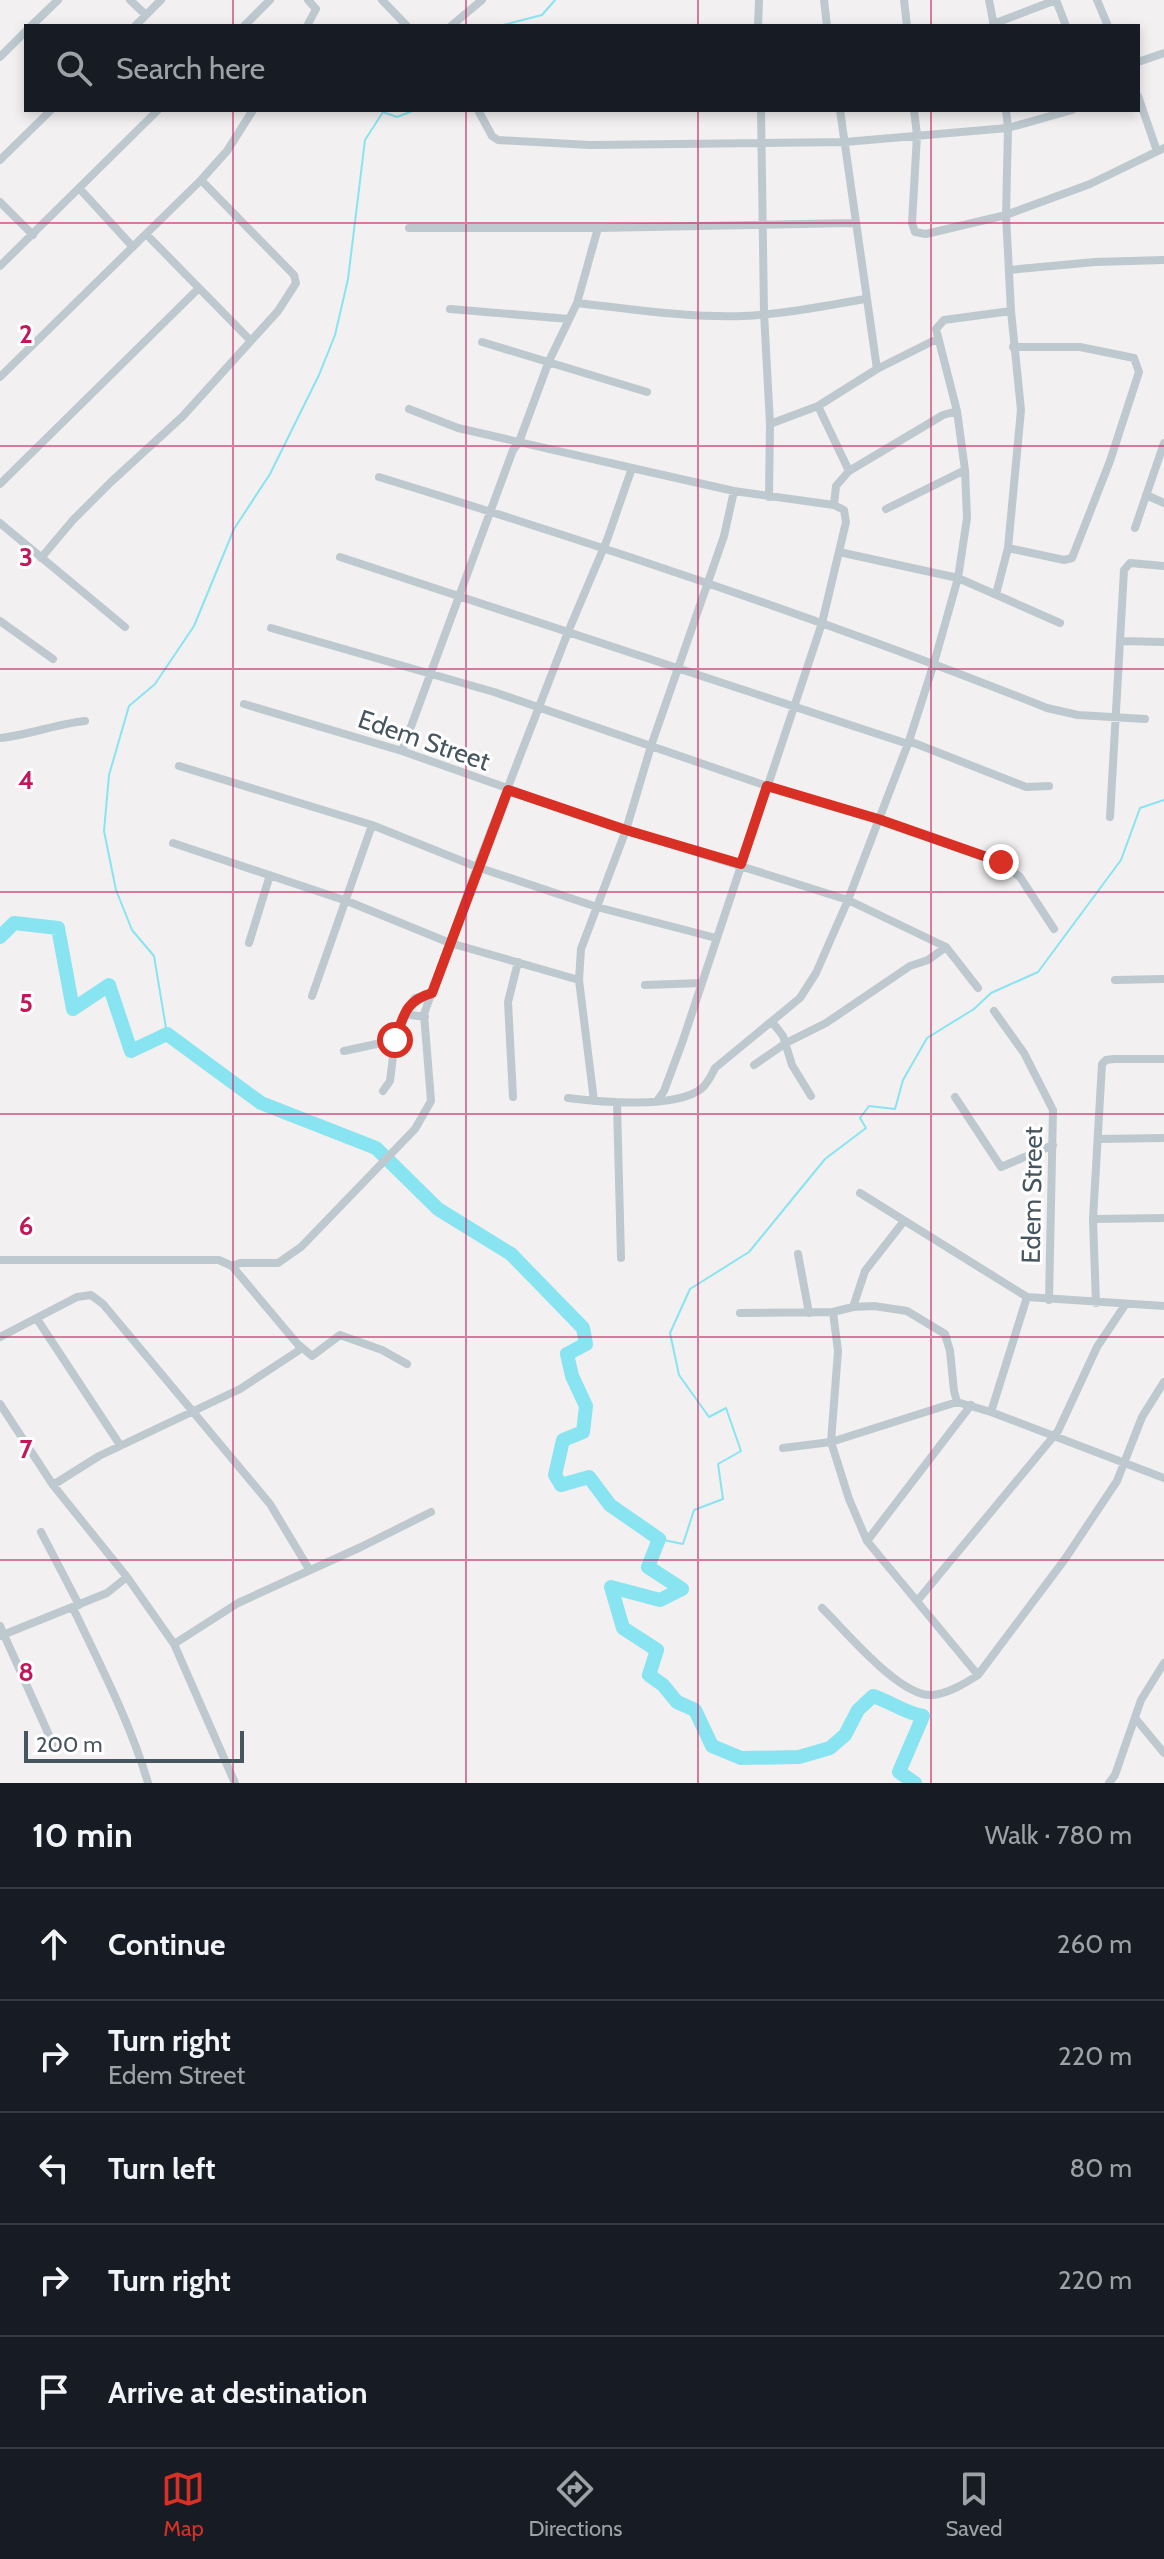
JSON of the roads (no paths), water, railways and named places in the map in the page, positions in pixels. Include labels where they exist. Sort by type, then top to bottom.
[{"type":"street","points":[[33,24],[58,0]]},
{"type":"street","points":[[130,0],[146,15]]},
{"type":"street","points":[[137,24],[161,0]]},
{"type":"street","points":[[246,24],[270,0]]},
{"type":"street","points":[[308,0],[316,9],[308,24]]},
{"type":"street","points":[[382,0],[405,24]]},
{"type":"street","points":[[453,24],[482,0]]},
{"type":"street","points":[[758,24],[759,0]]},
{"type":"street","points":[[824,0],[827,24]]},
{"type":"street","points":[[904,0],[907,24]]},
{"type":"street","points":[[989,0],[993,24]]},
{"type":"street","points":[[996,24],[1056,0],[1065,24]]},
{"type":"street","points":[[1097,0],[1107,24]]},
{"type":"street","points":[[0,57],[24,33]]},
{"type":"street","points":[[1140,61],[1164,53]]},
{"type":"street","points":[[914,112],[917,135],[912,223],[915,232],[926,234],[1006,215],[1090,184],[1160,150],[1140,101]]},
{"type":"street","points":[[0,160],[49,112]]},
{"type":"street","points":[[0,266],[156,112]]},
{"type":"street","points":[[0,377],[201,180],[227,151],[252,112]]},
{"type":"street","points":[[479,112],[492,136],[504,141],[590,145],[845,142],[1008,128],[1065,112]]},
{"type":"street","points":[[761,112],[764,313],[770,424],[769,497]]},
{"type":"street","points":[[840,112],[877,369]]},
{"type":"street","points":[[996,594],[1008,548],[1021,410],[1013,347],[1006,215],[1006,112]]},
{"type":"street","points":[[41,558],[111,482],[183,416],[278,311],[294,286],[295,279],[201,180]]},
{"type":"street","points":[[79,188],[133,247]]},
{"type":"street","points":[[0,202],[33,235]]},
{"type":"street","points":[[409,228],[854,223]]},
{"type":"street","points":[[402,751],[513,450],[519,442],[549,361],[577,303],[598,228]]},
{"type":"street","points":[[146,234],[251,341]]},
{"type":"street","points":[[1009,270],[1095,262],[1164,260]]},
{"type":"street","points":[[0,484],[199,288]]},
{"type":"street","points":[[577,303],[652,312],[743,316],[865,299]]},
{"type":"street","points":[[450,309],[569,319]]},
{"type":"street","points":[[568,1098],[617,1104],[657,1101],[698,1091],[709,1081],[715,1068],[800,998],[816,973],[848,900],[908,742],[958,578],[967,518],[965,470],[957,411],[936,329],[944,320],[1011,311]]},
{"type":"street","points":[[770,424],[818,406],[877,369],[937,339]]},
{"type":"street","points":[[482,342],[647,392]]},
{"type":"street","points":[[1008,548],[1064,560],[1072,558],[1110,461],[1139,372],[1134,358],[1080,347],[1013,347]]},
{"type":"street","points":[[818,406],[849,471]]},
{"type":"street","points":[[409,409],[447,425],[734,491],[834,505],[846,514],[822,623],[682,1043],[664,1091],[657,1101]]},
{"type":"street","points":[[834,505],[836,486],[849,471],[943,415],[957,411]]},
{"type":"street","points":[[1135,528],[1164,443]]},
{"type":"street","points":[[232,1266],[240,1263],[278,1263],[301,1247],[415,1129],[431,1101],[425,1017],[432,993],[477,867],[632,468]]},
{"type":"street","points":[[886,509],[965,470]]},
{"type":"street","points":[[379,477],[490,511],[822,623],[1047,708],[1078,715],[1145,719]]},
{"type":"street","points":[[594,1101],[579,980],[581,949],[626,830],[651,746],[708,585],[734,491]]},
{"type":"street","points":[[1146,495],[1164,503]]},
{"type":"street","points":[[0,523],[125,627]]},
{"type":"street","points":[[839,552],[958,578],[1060,623]]},
{"type":"street","points":[[340,557],[458,598],[908,742],[1026,787],[1049,786]]},
{"type":"street","points":[[1110,817],[1126,566],[1135,563],[1164,566]]},
{"type":"street","points":[[0,621],[53,659]]},
{"type":"street","points":[[271,628],[540,708],[1001,862],[1011,868],[1054,929]]},
{"type":"street","points":[[1120,641],[1164,642]]},
{"type":"street","name":"Edem Street","points":[[244,704],[402,751],[626,830],[848,900],[946,947],[978,988]]},
{"type":"street","points":[[0,738],[60,723],[85,721]]},
{"type":"street","points":[[179,766],[372,825],[477,867],[597,907],[716,938]]},
{"type":"street","points":[[312,996],[372,825]]},
{"type":"street","points":[[173,843],[347,901],[450,943],[579,980]]},
{"type":"street","points":[[249,943],[270,875]]},
{"type":"street","points":[[754,1065],[786,1043],[826,1023],[903,970],[928,960],[946,947]]},
{"type":"street","points":[[513,1097],[508,1002],[518,962]]},
{"type":"street","points":[[1115,980],[1164,979]]},
{"type":"street","points":[[645,985],[702,983]]},
{"type":"street","points":[[383,1091],[390,1081],[395,1040],[404,1014],[415,998],[432,993]]},
{"type":"street","name":"Edem Street","points":[[994,1011],[1024,1053],[1053,1110],[1049,1300]]},
{"type":"street","points":[[404,1014],[425,1017]]},
{"type":"street","points":[[773,1023],[786,1043],[792,1065],[811,1096]]},
{"type":"street","points":[[344,1051],[395,1040]]},
{"type":"street","points":[[1096,1303],[1093,1219],[1103,1062],[1114,1059],[1164,1059]]},
{"type":"street","points":[[955,1097],[1001,1167],[1053,1145]]},
{"type":"street","points":[[617,1104],[621,1258]]},
{"type":"street","points":[[1098,1139],[1164,1138]]},
{"type":"street","points":[[860,1193],[1027,1297],[1164,1306]]},
{"type":"street","points":[[1093,1219],[1164,1218]]},
{"type":"street","points":[[853,1307],[865,1271],[904,1221]]},
{"type":"street","points":[[798,1254],[809,1313]]},
{"type":"street","points":[[0,1260],[219,1260],[232,1266],[299,1345],[312,1356],[340,1335],[382,1350],[407,1364]]},
{"type":"street","points":[[0,1337],[77,1297],[91,1295],[103,1304],[270,1504],[309,1569]]},
{"type":"street","points":[[991,1412],[1027,1297]]},
{"type":"street","points":[[918,1600],[1061,1425],[1097,1347],[1125,1305]]},
{"type":"street","points":[[740,1313],[833,1312],[853,1307],[883,1306],[907,1311],[945,1334],[957,1402]]},
{"type":"street","points":[[833,1312],[838,1351],[831,1442],[849,1499],[867,1541],[978,1675]]},
{"type":"street","points":[[37,1319],[120,1445]]},
{"type":"street","points":[[53,1485],[120,1445],[240,1389],[298,1351],[299,1345]]},
{"type":"street","points":[[822,1608],[882,1668],[909,1689],[934,1695],[960,1687],[978,1675],[1065,1559],[1117,1481],[1142,1417],[1164,1382]]},
{"type":"street","points":[[783,1448],[831,1442],[957,1402],[1164,1478]]},
{"type":"street","points":[[0,1404],[53,1485],[127,1577],[174,1644],[235,1783]]},
{"type":"street","points":[[867,1541],[971,1405]]},
{"type":"street","points":[[174,1644],[238,1603],[431,1512]]},
{"type":"street","points":[[41,1532],[106,1676],[148,1783]]},
{"type":"street","points":[[53,1744],[1,1632],[107,1593],[127,1577]]},
{"type":"street","points":[[1109,1783],[1115,1775],[1141,1700],[1164,1663]]},
{"type":"street","points":[[1135,1718],[1164,1753]]},
{"type":"street","points":[[222,1783],[231,1773]]},
{"type":"waterway","points":[[507,24],[542,15],[555,0]]},
{"type":"waterway","points":[[167,1034],[154,956],[132,930],[116,890],[104,831],[109,775],[129,706],[155,684],[194,626],[234,529],[270,474],[319,375],[335,335],[348,279],[365,140],[383,112]]},
{"type":"waterway","points":[[383,112],[397,117],[410,112]]},
{"type":"waterway","points":[[659,1539],[683,1544],[694,1510],[723,1499],[718,1464],[741,1451],[726,1408],[709,1417],[679,1375],[670,1333],[690,1289],[749,1252],[825,1159],[866,1128],[860,1118],[869,1106],[895,1109],[903,1080],[927,1038],[974,1009],[991,993],[1038,972],[1121,860],[1140,808],[1164,800]]},
{"type":"waterway","points":[[0,937],[14,923],[58,928],[73,1009],[109,985],[131,1051],[167,1034],[261,1103],[376,1148],[438,1209],[511,1254],[583,1328],[586,1344],[567,1354],[572,1376],[586,1406],[583,1432],[563,1440],[555,1475],[561,1485],[589,1477],[610,1505],[659,1539],[648,1567],[682,1589],[660,1600],[611,1587],[623,1628],[657,1650],[649,1675],[663,1685],[677,1702],[695,1710],[712,1746],[741,1758],[799,1757],[830,1748],[845,1735],[858,1710],[873,1696],[923,1716],[899,1772],[915,1783]]}]
